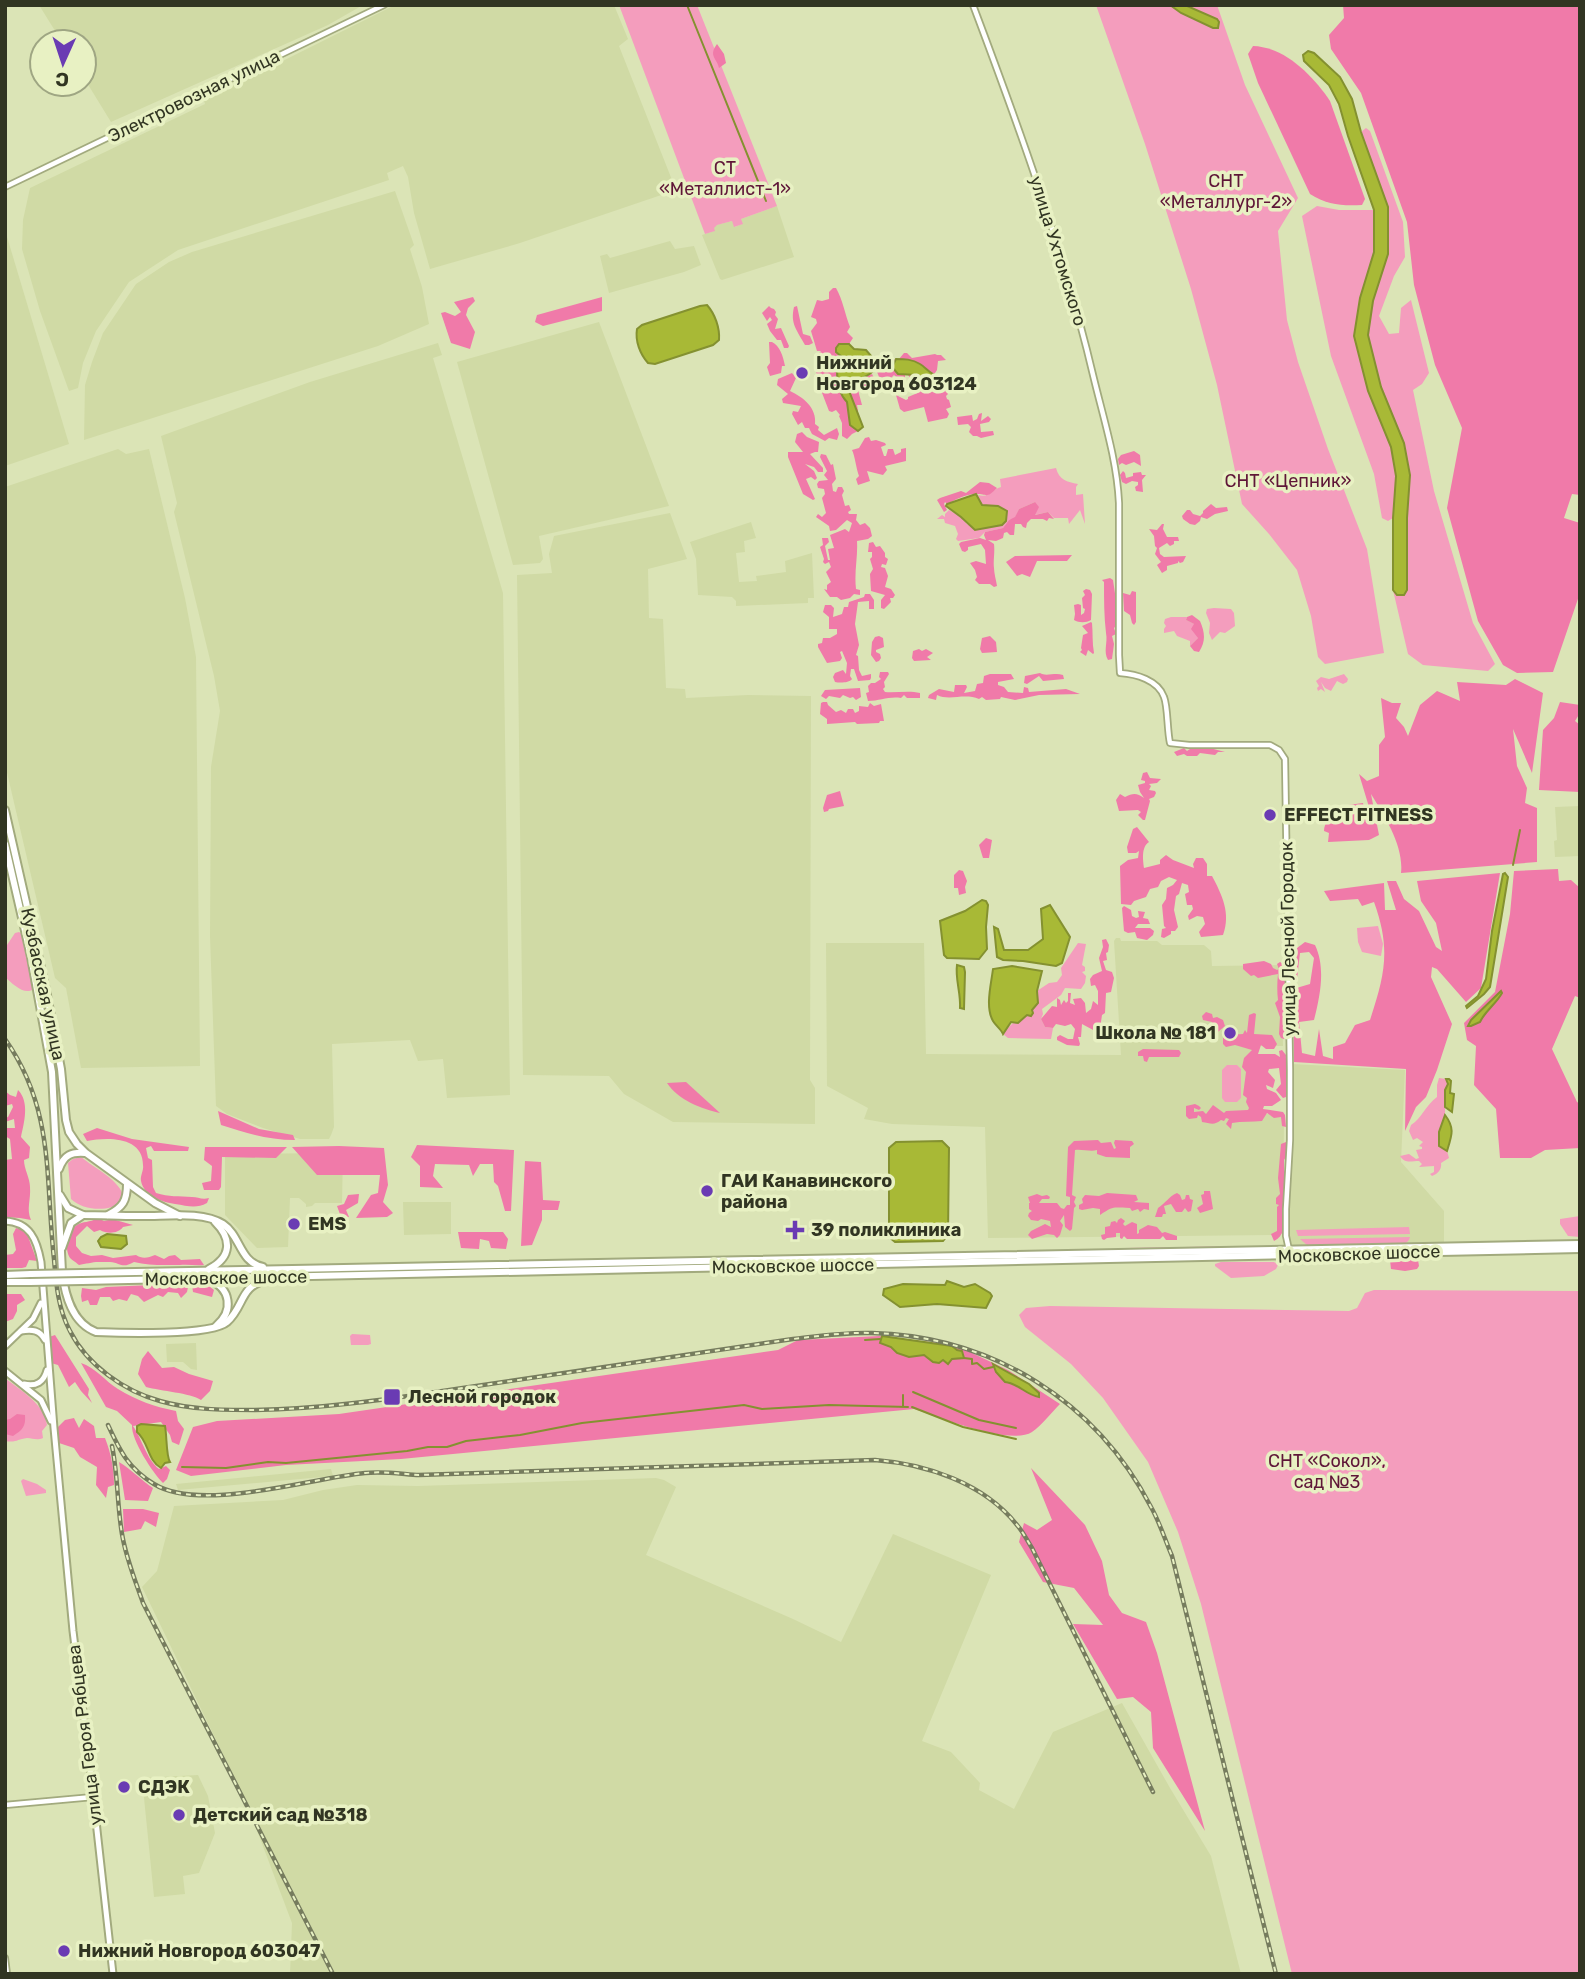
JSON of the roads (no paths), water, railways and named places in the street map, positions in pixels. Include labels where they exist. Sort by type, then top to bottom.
[{"type":"main road","name":"Кузбасская улица","points":[[5,810],[46,989],[61,1069],[66,1120],[69,1132],[86,1153]]},
{"type":"main road","name":"Кузбасская улица","points":[[5,844],[31,957],[52,1072],[57,1174]]},
{"type":"main road","points":[[180,1216],[127,1184],[86,1153],[76,1152],[66,1156],[57,1174],[63,1280],[67,1300],[80,1321],[89,1329],[109,1333],[199,1331],[213,1328],[228,1322],[252,1285],[290,1273]]},
{"type":"main road","points":[[107,1215],[123,1205],[127,1184]]},
{"type":"main road","points":[[58,1190],[63,1203],[83,1215],[203,1217],[227,1227],[242,1252],[253,1264],[290,1273]]},
{"type":"main road","points":[[61,1253],[66,1231],[71,1223],[83,1215]]},
{"type":"main road","points":[[194,1275],[211,1268],[225,1256],[225,1235],[213,1221]]},
{"type":"main road","name":"улица Героя Рябцева","points":[[5,1222],[19,1223],[33,1234],[41,1262],[73,1631],[113,1974]]},
{"type":"main road","name":"Московское шоссе","points":[[5,1275],[30,1278],[1580,1247]]},
{"type":"main road","points":[[194,1275],[216,1283],[225,1292],[227,1311],[220,1323],[213,1328]]},
{"type":"main road","name":"Московское шоссе","points":[[5,1282],[30,1278]]},
{"type":"main road","points":[[6,1347],[33,1319],[43,1300]]},
{"type":"main road","points":[[21,1331],[40,1332],[46,1343]]},
{"type":"main road","points":[[20,1383],[34,1385],[40,1382],[49,1366]]},
{"type":"main road","points":[[6,1371],[44,1405],[54,1427]]},
{"type":"street","name":"Электровозная улица","points":[[5,187],[384,5]]},
{"type":"street","name":"улица Ухтомского","points":[[973,5],[1013,111],[1080,317],[1116,469],[1119,503]]},
{"type":"street","name":"улица Лесной Городок","points":[[1119,503],[1120,673],[1136,674],[1161,692],[1170,743],[1270,745],[1279,750],[1284,759],[1290,1069],[1286,1234],[1290,1253]]},
{"type":"street","points":[[5,1805],[93,1797]]},
{"type":"street","points":[[5,1958],[7,1974]]},
{"type":"waterway","points":[[687,5],[766,201]]},
{"type":"waterway","points":[[1513,865],[1520,830]]},
{"type":"waterway","points":[[865,1340],[880,1339]]},
{"type":"waterway","points":[[964,1358],[972,1359],[972,1364],[977,1363],[984,1369],[993,1367]]},
{"type":"waterway","points":[[913,1392],[979,1420],[1016,1428]]},
{"type":"waterway","points":[[903,1395],[903,1406]]},
{"type":"waterway","points":[[182,1467],[226,1468],[447,1447],[466,1441],[520,1435],[582,1423],[744,1405],[762,1409],[829,1405],[908,1407]]},
{"type":"waterway","points":[[912,1407],[963,1427],[1016,1439]]},
{"type":"railway","points":[[5,1039],[21,1066],[40,1118],[48,1173],[57,1287],[66,1323],[77,1343],[96,1365],[120,1383],[146,1397],[183,1406],[219,1410],[331,1406],[793,1339],[872,1333],[916,1337],[999,1361],[1036,1381],[1070,1406],[1101,1436],[1128,1469],[1154,1513],[1172,1556],[1276,1974]]},
{"type":"railway","points":[[108,1425],[126,1458],[145,1478],[174,1492],[199,1495],[227,1495],[372,1472],[419,1475],[875,1460],[934,1471],[953,1478],[988,1498],[1004,1510],[1021,1530],[1153,1792]]},
{"type":"railway","points":[[112,1446],[120,1523],[131,1569],[143,1603],[333,1974]]},
{"type":"place","name":"Нижний Новгород 603124","points":[[802,373]]},
{"type":"place","name":"EFFECT FITNESS","points":[[1270,815]]},
{"type":"place","name":"Школа № 181","points":[[1230,1033]]},
{"type":"place","name":"ГАИ Канавинского района","points":[[707,1191]]},
{"type":"place","name":"EMS","points":[[294,1224]]},
{"type":"place","name":"39 поликлиника","points":[[795,1230]]},
{"type":"place","name":"Лесной городок","points":[[392,1397]]},
{"type":"place","name":"СДЭК","points":[[124,1787]]},
{"type":"place","name":"Детский сад №318","points":[[179,1815]]},
{"type":"place","name":"Нижний Новгород 603047","points":[[64,1951]]},
{"type":"park label","name":"СТ «Металлист-1»","points":[[725,178]]},
{"type":"park label","name":"СНТ «Металлург-2»","points":[[1226,191]]},
{"type":"park label","name":"СНТ «Цепник»","points":[[1288,481]]},
{"type":"park label","name":"СНТ «Сокол», сад №3","points":[[1327,1471]]}]
